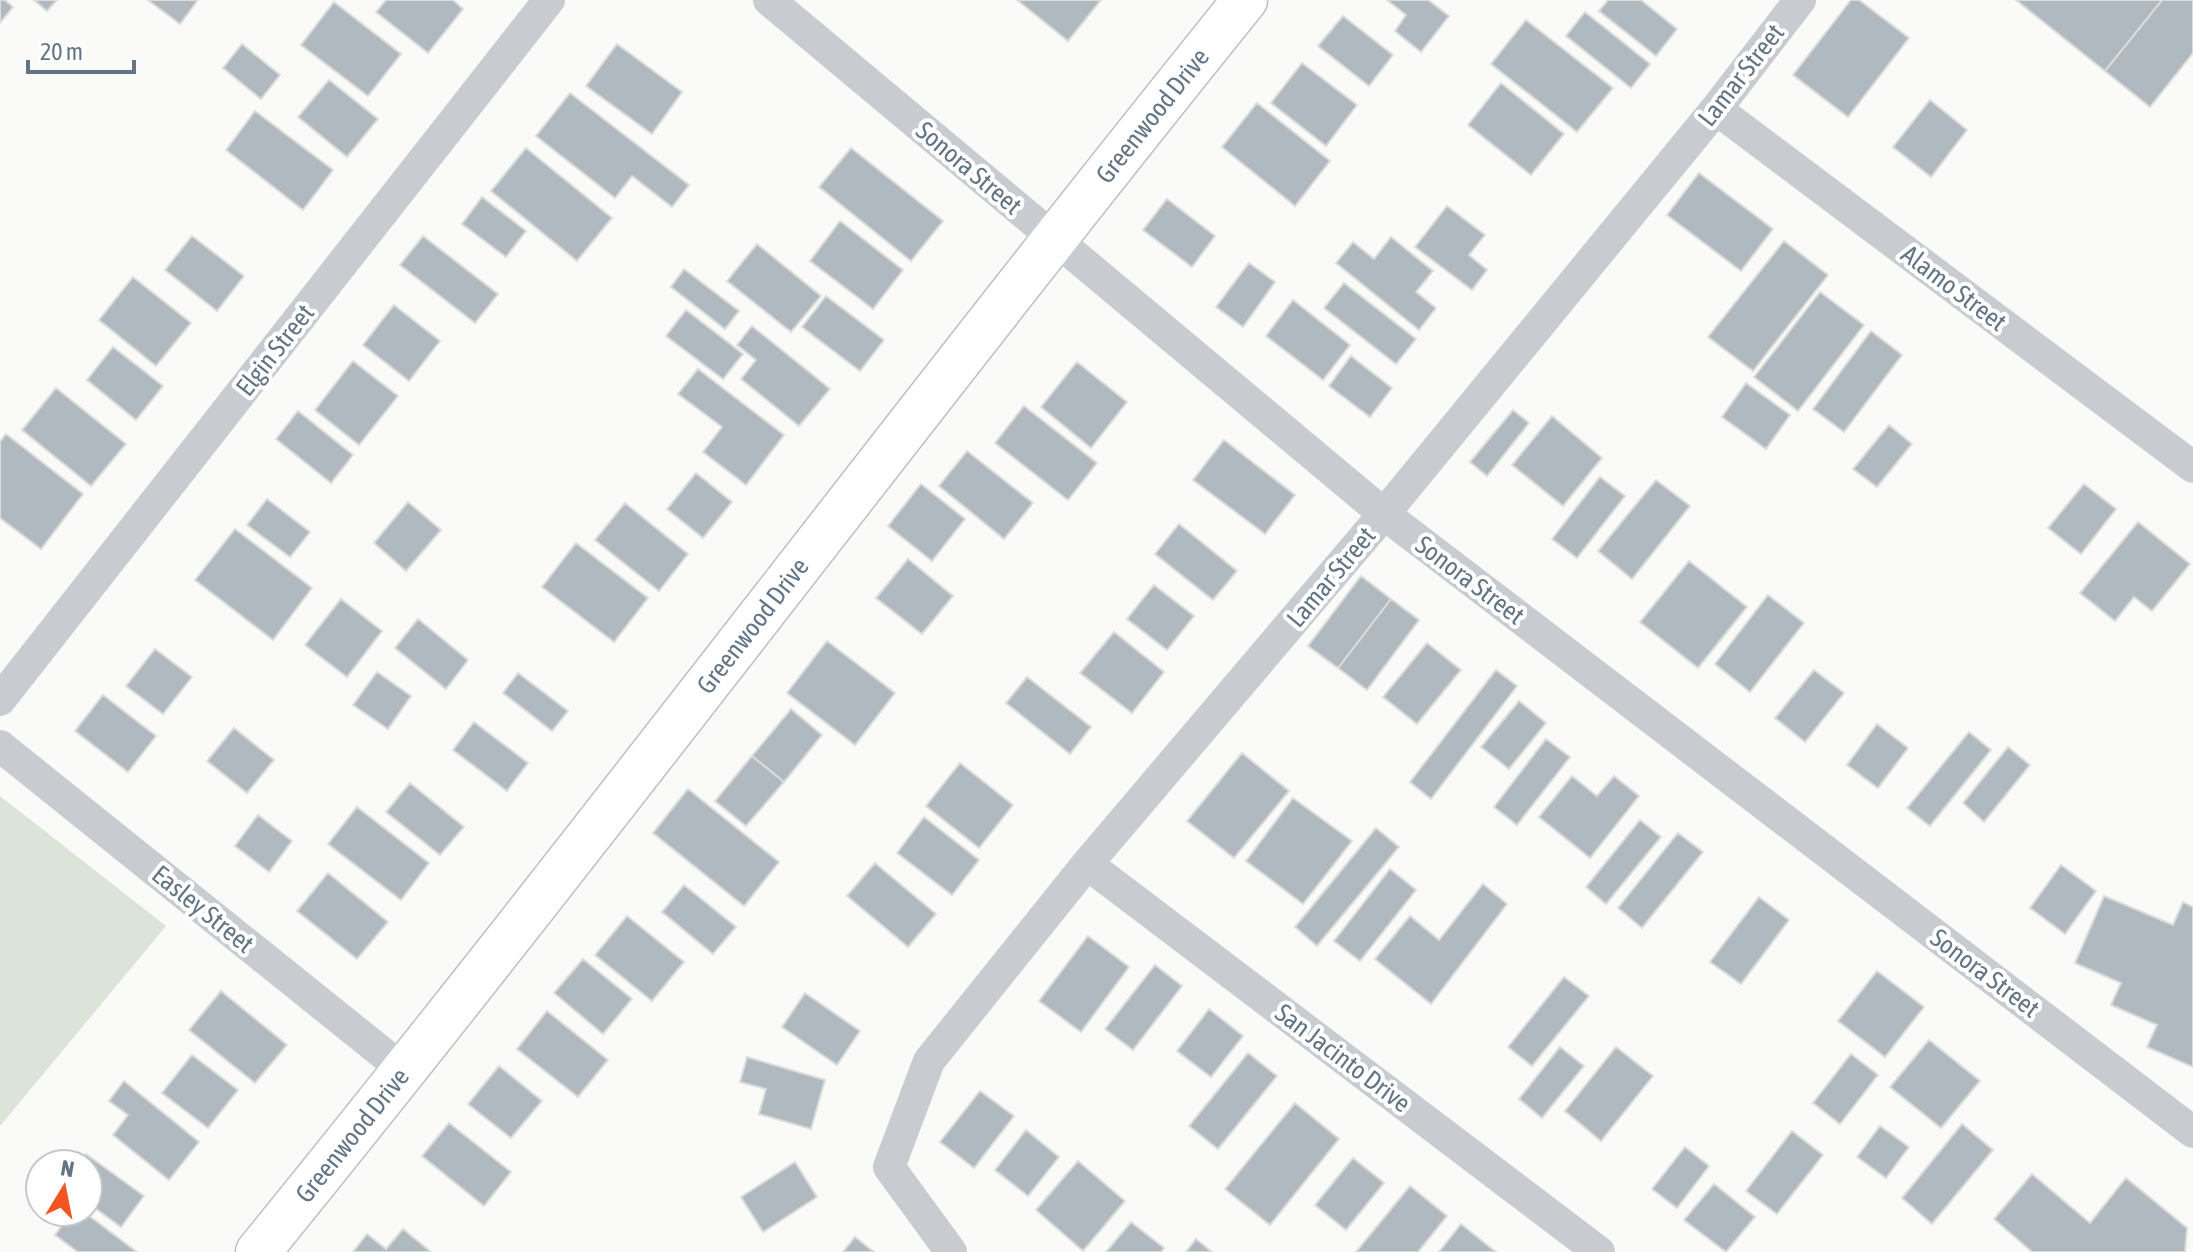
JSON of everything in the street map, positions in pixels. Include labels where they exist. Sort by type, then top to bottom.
[{"type":"main road","name":"Greenwood Drive","points":[[258,1252],[405,1071],[1053,238],[1245,0]]},
{"type":"street","name":"Elgin Street","points":[[0,700],[549,0]]},
{"type":"street","name":"Sonora Street","points":[[769,0],[1384,514],[2193,1132]]},
{"type":"street","name":"Lamar Street","points":[[951,1252],[889,1167],[929,1061],[1087,864],[1384,514],[1716,109],[1800,0]]},
{"type":"street","name":"Alamo Street","points":[[1716,109],[2193,467]]},
{"type":"street","name":"Easley Street","points":[[0,746],[405,1071]]},
{"type":"street","name":"San Jacinto Drive","points":[[1087,864],[1599,1252]]},
{"type":"shaded area","points":[[0,796],[166,926],[0,1126]]},
{"type":"building","points":[[0,0],[13,7],[0,23]]},
{"type":"building","points":[[34,0],[57,0],[47,11]]},
{"type":"building","points":[[148,0],[198,0],[180,24]]},
{"type":"building","points":[[386,0],[453,0],[463,9],[428,53],[376,12]]},
{"type":"building","points":[[1017,0],[1101,0],[1068,41]]},
{"type":"building","points":[[1387,0],[1428,0],[1449,16],[1421,52],[1395,31],[1406,15]]},
{"type":"building","points":[[1608,0],[1641,0],[1677,29],[1656,56],[1599,11]]},
{"type":"building","points":[[1851,0],[1859,0],[1909,38],[1848,117],[1793,75]]},
{"type":"building","points":[[2016,0],[2162,0],[2105,71]]},
{"type":"building","points":[[2162,0],[2193,0],[2193,53],[2150,107],[2105,71]]},
{"type":"building","points":[[334,2],[401,54],[368,96],[301,45]]},
{"type":"building","points":[[1585,12],[1650,64],[1631,88],[1566,36]]},
{"type":"building","points":[[1343,16],[1393,55],[1369,86],[1318,46]]},
{"type":"building","points":[[1526,20],[1613,88],[1577,132],[1491,64]]},
{"type":"building","points":[[242,44],[280,75],[261,99],[223,68]]},
{"type":"building","points":[[617,44],[682,92],[652,134],[586,86]]},
{"type":"building","points":[[1302,63],[1357,105],[1326,146],[1271,103]]},
{"type":"building","points":[[329,80],[378,119],[347,157],[298,117]]},
{"type":"building","points":[[1501,83],[1564,134],[1531,175],[1468,125]]},
{"type":"building","points":[[570,93],[689,185],[672,207],[632,176],[615,198],[536,136]]},
{"type":"building","points":[[1930,100],[1967,130],[1931,177],[1893,147]]},
{"type":"building","points":[[1257,103],[1330,161],[1295,206],[1222,147]]},
{"type":"building","points":[[255,111],[333,170],[303,210],[226,150]]},
{"type":"building","points":[[526,148],[612,218],[577,261],[491,191]]},
{"type":"building","points":[[851,148],[943,221],[911,261],[819,187]]},
{"type":"building","points":[[1699,173],[1773,229],[1741,271],[1667,215]]},
{"type":"building","points":[[482,197],[526,231],[506,257],[462,224]]},
{"type":"building","points":[[1167,199],[1215,236],[1192,267],[1143,230]]},
{"type":"building","points":[[1447,206],[1485,235],[1469,255],[1487,270],[1472,290],[1415,247]]},
{"type":"building","points":[[840,221],[903,270],[873,309],[810,261]]},
{"type":"building","points":[[192,236],[244,276],[217,311],[165,270]]},
{"type":"building","points":[[423,236],[498,294],[475,323],[400,265]]},
{"type":"building","points":[[1391,237],[1433,271],[1416,292],[1436,308],[1419,330],[1336,263],[1353,242],[1374,259]]},
{"type":"building","points":[[1784,241],[1828,275],[1753,371],[1708,337]]},
{"type":"building","points":[[757,244],[821,296],[791,332],[727,281]]},
{"type":"building","points":[[1249,263],[1275,282],[1243,327],[1216,307]]},
{"type":"building","points":[[684,269],[739,311],[725,329],[671,287]]},
{"type":"building","points":[[133,277],[191,323],[156,366],[99,320]]},
{"type":"building","points":[[1344,283],[1416,339],[1396,364],[1324,308]]},
{"type":"building","points":[[1820,292],[1864,325],[1798,411],[1754,377]]},
{"type":"building","points":[[826,296],[884,340],[860,371],[802,327]]},
{"type":"building","points":[[1293,300],[1350,345],[1323,380],[1266,336]]},
{"type":"building","points":[[394,305],[440,341],[409,381],[363,345]]},
{"type":"building","points":[[686,310],[743,354],[723,379],[666,336]]},
{"type":"building","points":[[752,326],[830,389],[799,426],[741,379],[756,360],[737,345]]},
{"type":"building","points":[[1871,331],[1902,355],[1844,432],[1813,409]]},
{"type":"building","points":[[113,347],[163,386],[136,420],[87,380]]},
{"type":"building","points":[[1351,356],[1392,388],[1370,417],[1329,386]]},
{"type":"building","points":[[353,361],[398,396],[359,445],[315,410]]},
{"type":"building","points":[[1077,362],[1127,402],[1091,448],[1041,407]]},
{"type":"building","points":[[698,369],[784,435],[746,485],[703,452],[722,427],[678,394]]},
{"type":"building","points":[[1746,383],[1790,415],[1766,449],[1722,417]]},
{"type":"building","points":[[56,388],[126,444],[91,486],[22,430]]},
{"type":"building","points":[[1024,406],[1097,463],[1068,500],[995,443]]},
{"type":"building","points":[[1513,410],[1529,423],[1487,476],[1470,462]]},
{"type":"building","points":[[298,411],[353,455],[331,483],[276,439]]},
{"type":"building","points":[[1552,416],[1602,458],[1563,506],[1512,465]]},
{"type":"building","points":[[1889,425],[1912,444],[1877,487],[1853,469]]},
{"type":"building","points":[[6,434],[83,494],[41,549],[0,518],[0,442]]},
{"type":"building","points":[[1224,440],[1295,495],[1265,534],[1193,480]]},
{"type":"building","points":[[967,451],[1033,503],[1004,539],[939,486]]},
{"type":"building","points":[[696,473],[732,502],[703,538],[667,509]]},
{"type":"building","points":[[1600,477],[1625,496],[1577,558],[1552,539]]},
{"type":"building","points":[[1656,480],[1690,506],[1632,579],[1598,551]]},
{"type":"building","points":[[921,484],[965,519],[932,561],[888,526]]},
{"type":"building","points":[[2084,484],[2116,509],[2081,554],[2048,528]]},
{"type":"building","points":[[267,499],[310,532],[290,557],[247,525]]},
{"type":"building","points":[[408,502],[441,530],[406,571],[374,543]]},
{"type":"building","points":[[625,503],[688,554],[659,591],[595,540]]},
{"type":"building","points":[[2138,522],[2190,564],[2152,611],[2134,597],[2115,621],[2080,593]]},
{"type":"building","points":[[1179,524],[1237,571],[1213,600],[1155,554]]},
{"type":"building","points":[[235,529],[312,588],[273,640],[195,580]]},
{"type":"building","points":[[576,543],[648,598],[614,642],[542,587]]},
{"type":"building","points":[[908,559],[953,596],[922,634],[876,598]]},
{"type":"building","points":[[1689,561],[1747,607],[1698,668],[1640,622]]},
{"type":"building","points":[[1361,576],[1391,599],[1338,668],[1308,646]]},
{"type":"building","points":[[1154,585],[1194,616],[1167,650],[1127,619]]},
{"type":"building","points":[[1768,595],[1804,623],[1750,692],[1715,664]]},
{"type":"building","points":[[341,599],[382,631],[347,677],[305,645]]},
{"type":"building","points":[[1391,599],[1419,620],[1367,690],[1338,668]]},
{"type":"building","points":[[418,619],[468,660],[446,689],[395,648]]},
{"type":"building","points":[[1114,632],[1164,672],[1132,713],[1080,673]]},
{"type":"building","points":[[827,641],[895,693],[855,745],[787,693]]},
{"type":"building","points":[[1427,643],[1461,670],[1417,724],[1383,697]]},
{"type":"building","points":[[155,649],[192,677],[163,714],[126,686]]},
{"type":"building","points":[[1496,670],[1517,686],[1431,799],[1410,782]]},
{"type":"building","points":[[1814,670],[1844,693],[1805,742],[1775,718]]},
{"type":"building","points":[[377,672],[411,696],[388,729],[353,705]]},
{"type":"building","points":[[518,673],[568,711],[552,731],[503,693]]},
{"type":"building","points":[[1027,677],[1091,727],[1070,754],[1006,703]]},
{"type":"building","points":[[103,695],[156,736],[128,772],[75,731]]},
{"type":"building","points":[[1519,701],[1546,723],[1509,769],[1481,747]]},
{"type":"building","points":[[791,709],[822,735],[784,782],[752,756]]},
{"type":"building","points":[[474,722],[528,763],[507,791],[453,750]]},
{"type":"building","points":[[1877,724],[1908,748],[1878,788],[1847,765]]},
{"type":"building","points":[[234,728],[274,760],[247,793],[207,761]]},
{"type":"building","points":[[1969,732],[1991,750],[1930,826],[1907,808]]},
{"type":"building","points":[[1546,739],[1570,757],[1517,825],[1494,807]]},
{"type":"building","points":[[2008,747],[2030,765],[1984,822],[1963,803]]},
{"type":"building","points":[[1242,753],[1289,791],[1234,858],[1187,821]]},
{"type":"building","points":[[752,756],[784,782],[746,826],[715,801]]},
{"type":"building","points":[[960,763],[1013,805],[979,848],[926,806]]},
{"type":"building","points":[[1572,776],[1597,796],[1614,776],[1639,796],[1590,858],[1539,817]]},
{"type":"building","points":[[410,783],[464,827],[440,855],[386,812]]},
{"type":"building","points":[[688,789],[779,862],[744,906],[653,833]]},
{"type":"building","points":[[1293,798],[1352,841],[1303,904],[1246,861]]},
{"type":"building","points":[[357,807],[429,863],[401,900],[328,844]]},
{"type":"building","points":[[258,815],[292,841],[269,872],[235,846]]},
{"type":"building","points":[[924,817],[979,860],[952,895],[897,853]]},
{"type":"building","points":[[1640,820],[1661,837],[1606,904],[1586,887]]},
{"type":"building","points":[[1376,828],[1399,847],[1317,946],[1295,927]]},
{"type":"building","points":[[1678,833],[1703,852],[1642,928],[1618,908]]},
{"type":"building","points":[[875,863],[936,914],[908,947],[847,896]]},
{"type":"building","points":[[2061,865],[2096,891],[2065,934],[2030,908]]},
{"type":"building","points":[[1390,869],[1416,890],[1360,961],[1334,941]]},
{"type":"building","points":[[328,873],[388,922],[357,959],[297,911]]},
{"type":"building","points":[[1483,884],[1507,904],[1431,1004],[1375,959],[1410,916],[1439,940]]},
{"type":"building","points":[[684,885],[736,927],[713,954],[662,912]]},
{"type":"building","points":[[2104,896],[2173,925],[2183,902],[2193,907],[2193,1067],[2147,1047],[2157,1025],[2111,1005],[2121,983],[2075,963]]},
{"type":"building","points":[[1759,897],[1789,920],[1741,984],[1710,962]]},
{"type":"building","points":[[627,916],[684,962],[652,1001],[595,955]]},
{"type":"building","points":[[1088,936],[1129,967],[1081,1032],[1039,1001]]},
{"type":"building","points":[[583,959],[632,999],[603,1034],[554,993]]},
{"type":"building","points":[[1155,965],[1182,986],[1133,1050],[1105,1029]]},
{"type":"building","points":[[1877,971],[1924,1007],[1885,1057],[1838,1021]]},
{"type":"building","points":[[1564,977],[1589,996],[1532,1066],[1508,1047]]},
{"type":"building","points":[[221,991],[287,1045],[255,1083],[189,1030]]},
{"type":"building","points":[[805,993],[860,1031],[837,1065],[782,1027]]},
{"type":"building","points":[[1209,1009],[1243,1036],[1211,1077],[1177,1051]]},
{"type":"building","points":[[547,1011],[608,1060],[578,1097],[517,1049]]},
{"type":"building","points":[[1929,1040],[1980,1081],[1941,1128],[1890,1087]]},
{"type":"building","points":[[1560,1047],[1584,1066],[1542,1118],[1519,1099]]},
{"type":"building","points":[[1616,1047],[1653,1076],[1601,1141],[1565,1111]]},
{"type":"building","points":[[1248,1053],[1277,1076],[1218,1149],[1189,1126]]},
{"type":"building","points":[[1851,1054],[1878,1075],[1840,1124],[1813,1103]]},
{"type":"building","points":[[192,1055],[238,1090],[208,1128],[162,1093]]},
{"type":"building","points":[[747,1057],[825,1080],[811,1129],[759,1114],[766,1089],[740,1082]]},
{"type":"building","points":[[499,1066],[542,1101],[511,1138],[468,1104]]},
{"type":"building","points":[[124,1081],[199,1142],[169,1180],[113,1135],[128,1115],[109,1101]]},
{"type":"building","points":[[980,1091],[1014,1116],[974,1168],[940,1142]]},
{"type":"building","points":[[1295,1103],[1339,1139],[1270,1225],[1225,1189]]},
{"type":"building","points":[[449,1123],[511,1172],[484,1206],[422,1156]]},
{"type":"building","points":[[1962,1124],[1993,1150],[1932,1224],[1902,1198]]},
{"type":"building","points":[[1880,1126],[1909,1147],[1886,1178],[1857,1157]]},
{"type":"building","points":[[1026,1130],[1059,1157],[1028,1196],[995,1170]]},
{"type":"building","points":[[1792,1131],[1823,1155],[1777,1214],[1746,1191]]},
{"type":"building","points":[[1685,1147],[1709,1166],[1677,1208],[1652,1189]]},
{"type":"building","points":[[1353,1158],[1384,1183],[1346,1230],[1315,1205]]},
{"type":"building","points":[[1078,1161],[1125,1201],[1083,1251],[1036,1210]]},
{"type":"building","points":[[795,1162],[817,1197],[763,1232],[741,1197]]},
{"type":"building","points":[[104,1167],[144,1196],[121,1227],[104,1215]]},
{"type":"building","points":[[2032,1174],[2090,1223],[2126,1178],[2187,1228],[2185,1252],[2032,1252],[1994,1219]]},
{"type":"building","points":[[1714,1184],[1755,1217],[1726,1252],[1684,1220]]},
{"type":"building","points":[[1410,1186],[1447,1216],[1418,1252],[1356,1252]]},
{"type":"building","points":[[1131,1222],[1164,1248],[1161,1252],[1106,1252]]},
{"type":"building","points":[[1461,1224],[1496,1252],[1439,1252]]},
{"type":"building","points":[[104,1227],[137,1252],[78,1252],[55,1235],[60,1228]]},
{"type":"building","points":[[403,1229],[431,1252],[353,1252],[367,1234],[386,1249]]},
{"type":"building","points":[[855,1237],[874,1252],[843,1252]]},
{"type":"building","points":[[1196,1239],[1212,1252],[1186,1252]]}]
